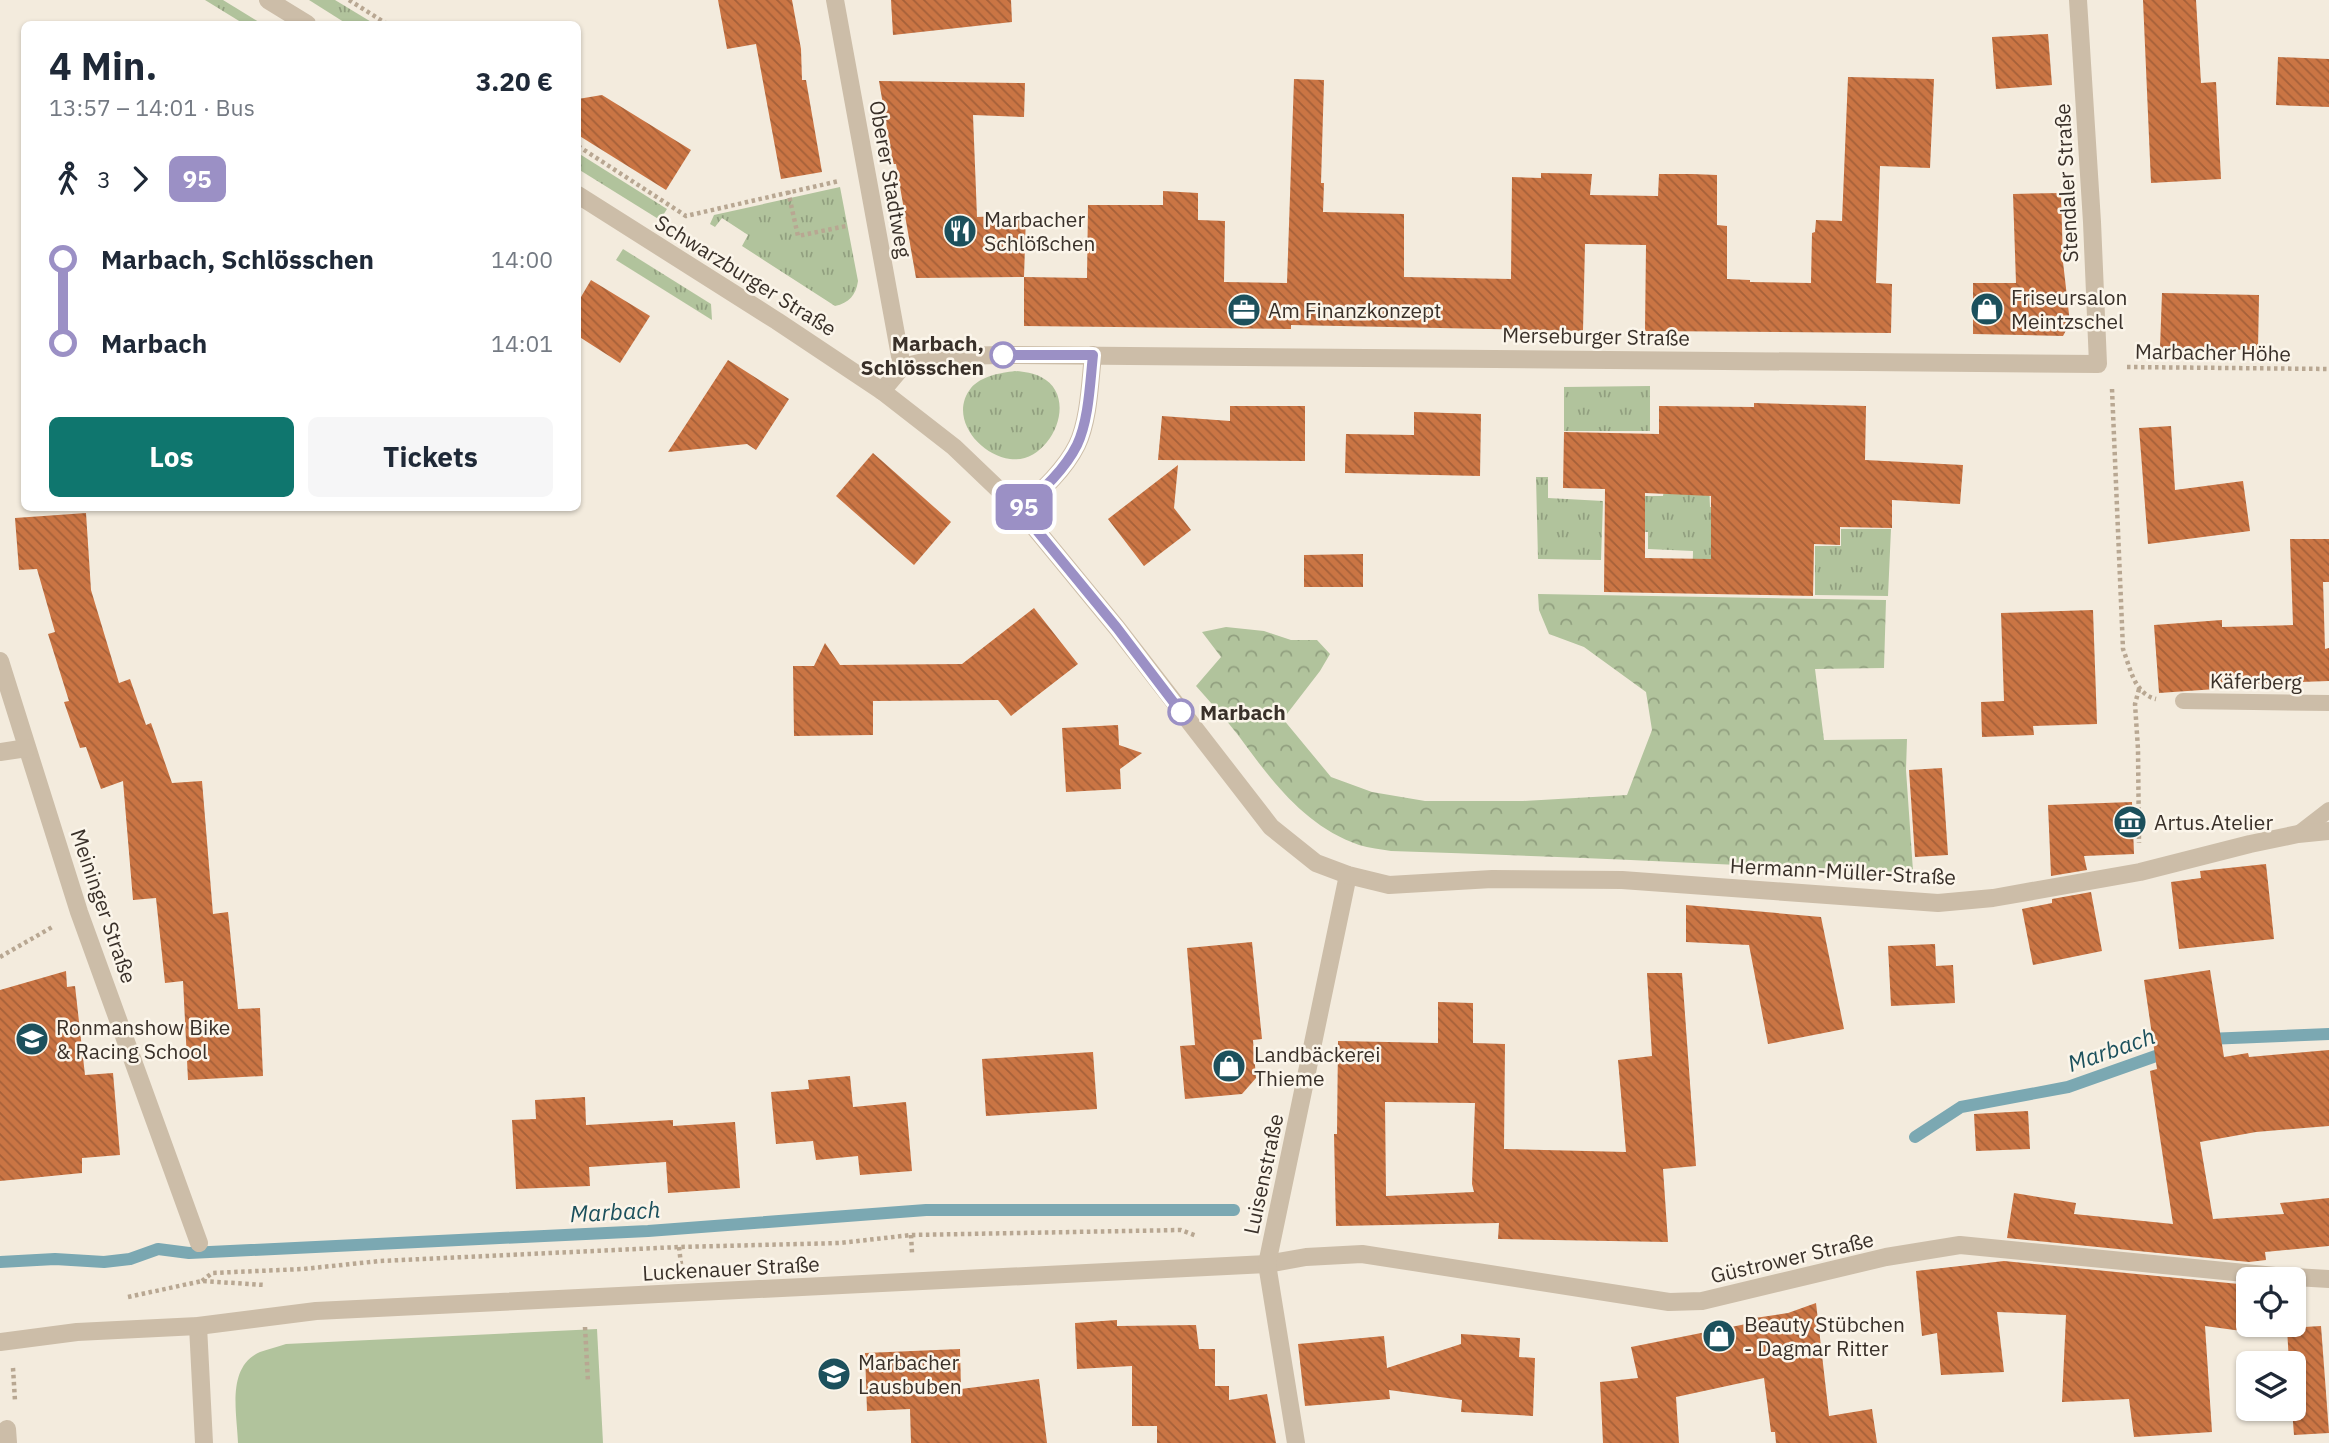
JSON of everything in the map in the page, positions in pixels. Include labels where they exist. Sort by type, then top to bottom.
[{"type":"street","points":[[268,0],[302,21]]},
{"type":"street","name":"Oberer Stadtweg","points":[[835,0],[902,367]]},
{"type":"street","name":"Stendaler Straße","points":[[2078,0],[2092,222],[2105,366]]},
{"type":"street","name":"Schwarzburger Straße","points":[[581,197],[777,320],[882,391],[954,447],[1020,510],[1117,628],[1271,827],[1316,863],[1348,876]]},
{"type":"street","points":[[1020,510],[1052,480],[1077,445],[1088,402],[1093,355]]},
{"type":"street","name":"Merseburger Straße","points":[[902,367],[949,356],[1093,355],[2105,366]]},
{"type":"street","points":[[882,391],[902,367]]},
{"type":"street","name":"Meininger Straße","points":[[0,661],[79,912],[199,1243]]},
{"type":"street","points":[[0,752],[27,748]]},
{"type":"street","name":"Hermann-Müller-Straße","points":[[1348,876],[1389,885],[1492,879],[1622,880],[1938,903],[1993,898],[2140,872],[2298,835],[2329,831]]},
{"type":"street","name":"Luisenstraße","points":[[1296,1443],[1267,1264],[1348,876]]},
{"type":"street","name":"Güstrower Straße","points":[[1267,1264],[1333,1254],[1362,1254],[1669,1302],[1702,1301],[1886,1258],[1960,1245],[2329,1279]]},
{"type":"street","name":"Luckenauer Straße","points":[[6,1342],[77,1332],[198,1326],[316,1311],[1267,1264]]},
{"type":"street","points":[[198,1326],[204,1443]]},
{"type":"lane","name":"Käferberg","points":[[2183,701],[2329,703]]},
{"type":"lane","points":[[2298,835],[2329,810]]},
{"type":"path","points":[[349,0],[382,21]]},
{"type":"path","points":[[581,148],[686,216],[867,175]]},
{"type":"path","points":[[789,191],[798,236],[874,220]]},
{"type":"path","points":[[2105,366],[2123,649],[2139,689],[2151,698],[2183,701]]},
{"type":"path","name":"Marbacher Höhe","points":[[2105,366],[2329,369]]},
{"type":"path","points":[[2139,689],[2134,704],[2138,749],[2140,872]]},
{"type":"path","points":[[0,957],[79,912]]},
{"type":"path","points":[[202,1281],[212,1273],[303,1269],[380,1261],[679,1247],[840,1243],[911,1235],[1181,1230],[1205,1240]]},
{"type":"path","points":[[584,1298],[588,1382]]},
{"type":"path","points":[[6,1342],[17,1421],[7,1436]]},
{"type":"green space","points":[[205,0],[223,0],[257,21],[239,21]]},
{"type":"green space","points":[[309,0],[335,0],[370,21],[342,21]]},
{"type":"green space","points":[[581,155],[667,209],[660,220],[581,171]]},
{"type":"green space","points":[[840,187],[858,281],[851,298],[840,305],[835,306],[742,246],[748,235],[722,218],[715,227],[710,224],[714,215]]},
{"type":"green space","points":[[623,249],[711,304],[712,320],[616,260]]},
{"type":"green space","points":[[1015,371],[1041,377],[1053,387],[1059,399],[1059,413],[1056,428],[1037,452],[1024,458],[1010,459],[998,456],[978,442],[970,433],[963,411],[965,399],[975,384],[991,376]]},
{"type":"green space","points":[[1650,386],[1650,431],[1564,431],[1564,387]]},
{"type":"green space","points":[[1668,463],[1708,464],[1710,507],[1738,508],[1738,592],[1692,592],[1693,551],[1648,549],[1648,532],[1608,531],[1642,496],[1663,496]]},
{"type":"green space","points":[[1536,477],[1548,477],[1548,498],[1603,501],[1601,560],[1538,559]]},
{"type":"green space","points":[[1841,529],[1891,529],[1888,596],[1815,595],[1815,546],[1841,546]]},
{"type":"green space","points":[[1538,594],[1886,600],[1884,668],[1815,669],[1824,740],[1907,739],[1906,770],[1913,871],[1868,877],[1738,865],[1391,851],[1363,846],[1339,837],[1305,814],[1290,800],[1196,686],[1221,657],[1202,632],[1226,627],[1264,631],[1291,640],[1317,640],[1330,654],[1283,719],[1331,777],[1372,792],[1425,801],[1523,801],[1627,795],[1652,730],[1646,692],[1584,647],[1549,634],[1539,610]]},
{"type":"green space","points":[[597,1329],[603,1443],[238,1443],[238,1379],[249,1359],[263,1351],[286,1344]]},
{"type":"building","points":[[718,0],[792,0],[801,49],[802,80],[806,80],[822,172],[781,179],[756,44],[727,49]]},
{"type":"building","points":[[891,0],[1011,0],[1012,22],[893,35]]},
{"type":"building","points":[[2143,0],[2196,0],[2201,83],[2216,82],[2221,179],[2151,183]]},
{"type":"building","points":[[2048,34],[2052,85],[1996,89],[1992,37]]},
{"type":"building","points":[[2278,57],[2329,59],[2329,107],[2276,105]]},
{"type":"building","points":[[1848,77],[1934,79],[1930,168],[1880,166],[1876,283],[1892,284],[1891,333],[1645,331],[1646,245],[1585,244],[1583,331],[1291,325],[1291,329],[1024,326],[1024,277],[1087,278],[1088,205],[1163,205],[1163,191],[1198,193],[1198,220],[1225,221],[1224,282],[1287,283],[1294,79],[1324,80],[1321,183],[1324,183],[1323,212],[1404,214],[1404,277],[1511,279],[1512,177],[1541,178],[1541,173],[1592,174],[1590,195],[1658,196],[1659,174],[1692,174],[1717,175],[1717,225],[1727,226],[1727,279],[1811,283],[1812,233],[1815,232],[1816,220],[1842,221]]},
{"type":"building","points":[[879,81],[1025,83],[1024,117],[973,115],[977,217],[1026,215],[1024,277],[916,278]]},
{"type":"building","points":[[602,95],[691,150],[666,190],[581,137],[581,98]]},
{"type":"building","points":[[2061,193],[2063,262],[2070,323],[2063,336],[1973,334],[1973,283],[2016,283],[2013,194]]},
{"type":"building","points":[[591,280],[650,316],[620,363],[581,338],[581,297]]},
{"type":"building","points":[[2162,293],[2259,295],[2258,350],[2160,348]]},
{"type":"building","points":[[728,360],[789,399],[756,450],[747,444],[668,452]]},
{"type":"building","points":[[1754,403],[1866,406],[1865,460],[1963,465],[1960,504],[1892,500],[1892,528],[1840,527],[1840,545],[1814,544],[1813,596],[1604,592],[1605,489],[1563,488],[1564,432],[1659,434],[1659,406],[1754,407]],"holes":[[[1645,493],[1711,496],[1711,559],[1645,558]]]},
{"type":"building","points":[[1230,406],[1305,406],[1305,461],[1158,460],[1162,416],[1230,421]]},
{"type":"building","points":[[1414,412],[1481,414],[1480,476],[1345,473],[1346,434],[1414,435]]},
{"type":"building","points":[[2171,426],[2175,490],[2243,481],[2250,531],[2148,544],[2139,428]]},
{"type":"building","points":[[873,453],[951,522],[914,565],[836,496]]},
{"type":"building","points":[[1178,465],[1174,508],[1191,530],[1144,566],[1108,519]]},
{"type":"building","points":[[86,513],[91,590],[119,683],[130,679],[146,725],[151,723],[172,783],[202,781],[213,914],[228,912],[238,1009],[260,1008],[263,1076],[188,1080],[183,981],[165,983],[156,898],[133,900],[123,781],[101,789],[86,747],[80,748],[64,702],[69,701],[48,634],[55,632],[37,569],[19,570],[15,518]]},
{"type":"building","points":[[2290,539],[2329,539],[2329,582],[2323,582],[2329,681],[2216,685],[2216,689],[2159,693],[2154,625],[2222,620],[2222,627],[2293,625]]},
{"type":"building","points":[[1363,554],[1363,587],[1304,587],[1304,555]]},
{"type":"building","points":[[1034,608],[1078,664],[1011,716],[998,700],[873,701],[873,735],[794,736],[793,666],[814,666],[825,643],[840,665],[962,664]]},
{"type":"building","points":[[2093,610],[2097,724],[2033,726],[2034,735],[1982,737],[1981,702],[2004,701],[2001,613]]},
{"type":"building","points":[[1118,725],[1119,745],[1142,753],[1120,769],[1121,789],[1066,792],[1062,728]]},
{"type":"building","points":[[1942,768],[1948,855],[1915,857],[1909,770]]},
{"type":"building","points":[[2132,802],[2134,854],[2084,856],[2087,870],[2051,876],[2048,805]]},
{"type":"building","points":[[2266,864],[2274,939],[2179,949],[2171,882],[2201,878],[2200,871]]},
{"type":"building","points":[[2091,892],[2102,951],[2033,965],[2022,909],[2052,903],[2052,899]]},
{"type":"building","points":[[1686,905],[1821,917],[1844,1029],[1768,1044],[1749,945],[1686,942]]},
{"type":"building","points":[[1252,942],[1262,1039],[1253,1040],[1256,1078],[1242,1094],[1185,1099],[1180,1046],[1195,1045],[1187,948]]},
{"type":"building","points":[[1935,944],[1936,966],[1953,965],[1955,1003],[1891,1006],[1888,946]]},
{"type":"building","points":[[2210,970],[2224,1057],[2248,1053],[2249,1057],[2329,1050],[2329,1126],[2256,1132],[2200,1142],[2213,1219],[2284,1214],[2280,1203],[2329,1198],[2329,1246],[2265,1252],[2266,1260],[2249,1262],[2007,1238],[2014,1193],[2076,1203],[2074,1214],[2173,1224],[2150,1071],[2157,1069],[2144,980]]},
{"type":"building","points":[[66,971],[67,987],[75,986],[85,1075],[113,1073],[120,1155],[82,1158],[82,1173],[0,1181],[0,990]]},
{"type":"building","points":[[1647,973],[1682,973],[1696,1166],[1663,1169],[1668,1242],[1498,1239],[1499,1223],[1336,1226],[1334,1134],[1337,1134],[1338,1041],[1438,1043],[1438,1002],[1473,1003],[1473,1043],[1505,1044],[1504,1149],[1626,1152],[1618,1060],[1652,1056]],"holes":[[[1385,1102],[1475,1103],[1474,1192],[1386,1196]]]},
{"type":"building","points":[[1093,1052],[1097,1109],[986,1116],[982,1059]]},
{"type":"building","points":[[850,1076],[853,1107],[906,1102],[912,1171],[860,1175],[858,1156],[816,1160],[813,1141],[776,1144],[771,1092],[809,1089],[808,1080]]},
{"type":"building","points":[[585,1097],[586,1125],[673,1120],[673,1126],[735,1122],[740,1188],[668,1193],[666,1162],[589,1167],[590,1186],[516,1189],[512,1120],[536,1119],[535,1100]]},
{"type":"building","points":[[2028,1111],[2030,1149],[1976,1151],[1974,1114]]},
{"type":"building","points":[[2004,1261],[2236,1284],[2236,1330],[2205,1326],[2212,1432],[2134,1437],[2129,1399],[2062,1402],[2066,1315],[1997,1312],[2004,1372],[1941,1375],[1937,1333],[1922,1336],[1916,1271]]},
{"type":"building","points":[[1816,1303],[1829,1416],[1872,1409],[1877,1443],[1776,1443],[1775,1432],[1771,1432],[1764,1378],[1676,1397],[1679,1443],[1603,1443],[1600,1382],[1638,1378],[1631,1347],[1756,1322],[1755,1318],[1788,1313]]},
{"type":"building","points":[[1117,1320],[1117,1326],[1196,1325],[1199,1349],[1215,1349],[1215,1386],[1229,1386],[1229,1400],[1267,1394],[1276,1443],[1157,1443],[1157,1426],[1132,1426],[1132,1366],[1077,1369],[1075,1323]]},
{"type":"building","points":[[2321,1326],[2329,1433],[2294,1435],[2293,1421],[2306,1421],[2306,1351],[2288,1351],[2288,1337],[2306,1337],[2306,1327]]},
{"type":"building","points":[[1461,1334],[1520,1338],[1519,1357],[1535,1358],[1533,1416],[1461,1412],[1462,1400],[1389,1390],[1390,1399],[1305,1406],[1298,1344],[1384,1336],[1387,1368],[1461,1344]]},
{"type":"building","points":[[960,1349],[961,1389],[1039,1379],[1047,1443],[911,1443],[910,1409],[867,1411],[865,1353]]},
{"type":"waterway","name":"Marbach","points":[[2207,1039],[2329,1034]]},
{"type":"waterway","name":"Marbach","points":[[1915,1137],[1961,1107],[2068,1087],[2170,1051]]},
{"type":"waterway","name":"Marbach","points":[[0,1262],[55,1259],[104,1262],[130,1259],[158,1249],[189,1253],[648,1231],[926,1210],[1234,1210]]},
{"type":"bus line","name":"95","points":[[1003,355],[1093,355],[1088,402],[1077,445],[1052,480],[1020,510],[1117,628],[1181,712]]},
{"type":"place","name":"Marbacher Schlößchen","points":[[960,231]]},
{"type":"place","name":"Friseursalon Meintzschel","points":[[1987,309]]},
{"type":"place","name":"Am Finanzkonzept","points":[[1244,310]]},
{"type":"place","name":"Marbach, Schlösschen","points":[[1003,355]]},
{"type":"place","name":"Marbach","points":[[1181,712]]},
{"type":"place","name":"Artus.Atelier","points":[[2130,822]]},
{"type":"place","name":"Ronmanshow Bike & Racing School","points":[[32,1039]]},
{"type":"place","name":"Landbäckerei Thieme","points":[[1229,1066]]},
{"type":"place","name":"Beauty Stübchen - Dagmar Ritter","points":[[1719,1336]]},
{"type":"place","name":"Marbacher Lausbuben","points":[[834,1374]]}]
